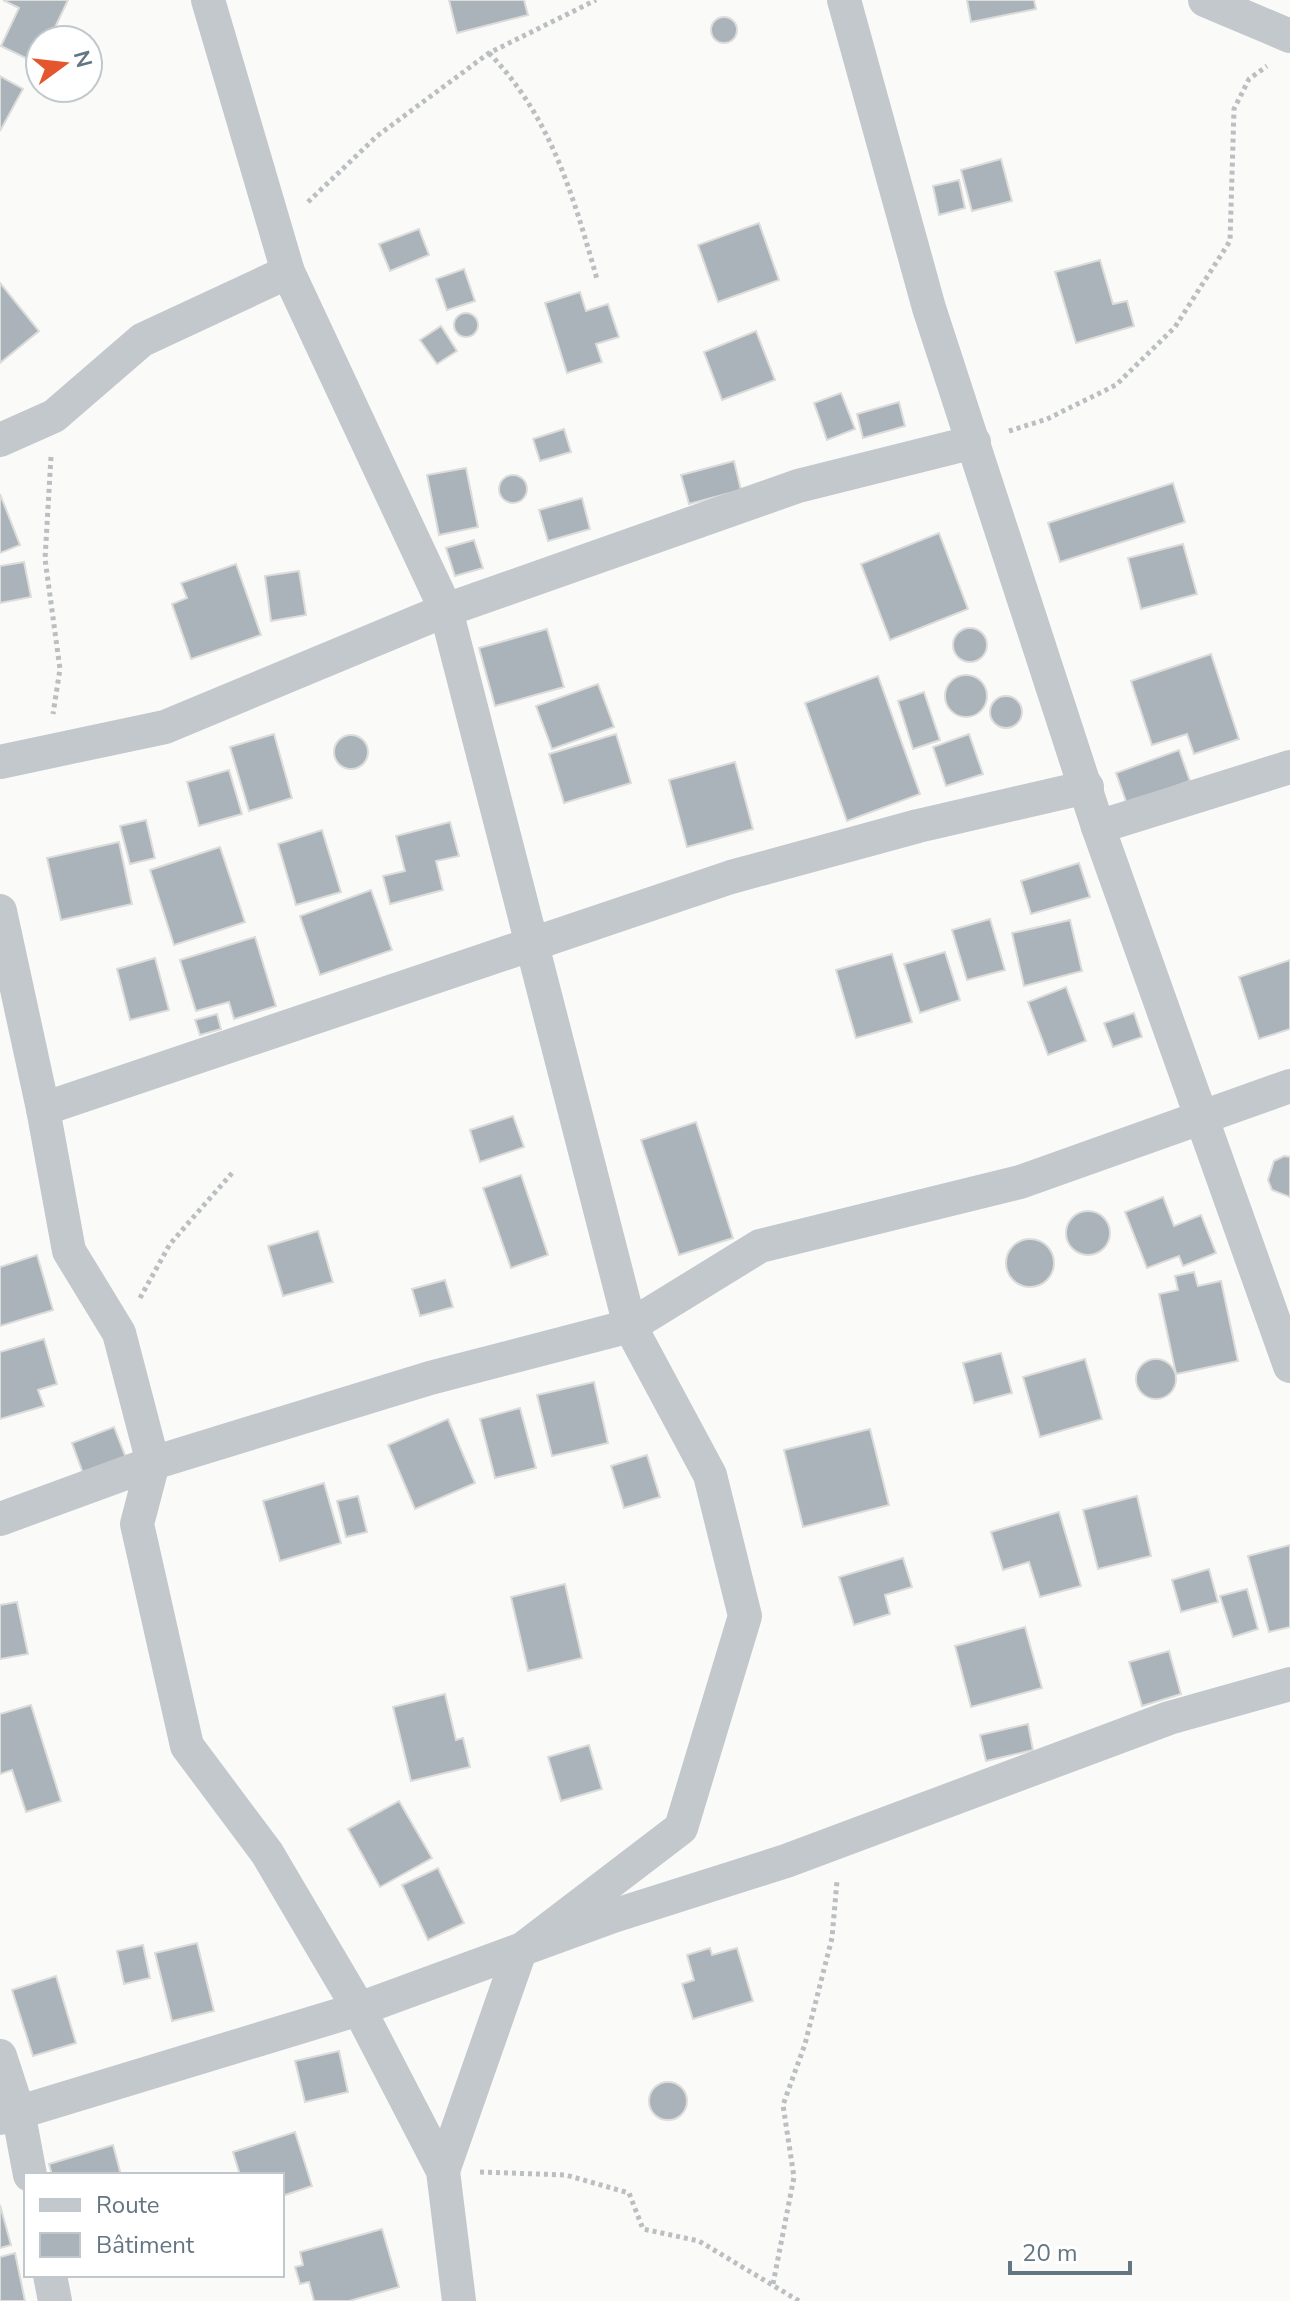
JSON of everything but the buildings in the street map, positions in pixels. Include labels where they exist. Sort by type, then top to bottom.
[{"type":"street","points":[[208,0],[288,272],[446,610],[630,1326],[710,1475],[745,1616],[681,1828],[520,1951],[443,2171]]},
{"type":"street","points":[[844,0],[929,308],[1098,827],[1290,1366]]},
{"type":"street","points":[[1205,0],[1284,48]]},
{"type":"street","points":[[0,440],[54,416],[142,340],[288,272]]},
{"type":"street","points":[[0,762],[165,727],[446,610],[798,486],[974,442]]},
{"type":"street","points":[[1098,827],[1290,767]]},
{"type":"street","points":[[43,1109],[731,877],[918,826],[1087,787]]},
{"type":"street","points":[[0,911],[43,1109],[69,1251],[119,1333],[153,1463],[137,1524],[187,1746],[267,1853],[359,2009],[443,2171],[459,2301]]},
{"type":"street","points":[[0,1519],[153,1463],[430,1378],[630,1326],[760,1246],[1020,1182],[1290,1086]]},
{"type":"street","points":[[9,2115],[359,2009],[613,1916],[842,1840],[1169,1718],[1290,1684]]},
{"type":"street","points":[[0,2056],[9,2115],[29,2173]]},
{"type":"street","points":[[50,2277],[55,2301]]},
{"type":"path","points":[[305,213],[309,198],[377,136],[489,53],[596,0]]},
{"type":"path","points":[[974,442],[1047,419],[1116,385],[1175,327],[1230,241],[1234,109],[1249,79],[1284,48]]},
{"type":"path","points":[[489,53],[516,81],[567,174],[597,279]]},
{"type":"path","points":[[48,752],[60,669],[45,559],[54,416]]},
{"type":"path","points":[[119,1333],[170,1244],[232,1173]]},
{"type":"path","points":[[773,2284],[794,2177],[783,2105],[805,2044],[832,1938],[842,1840]]},
{"type":"path","points":[[443,2171],[566,2175],[629,2193],[643,2229],[699,2241],[799,2301]]}]
